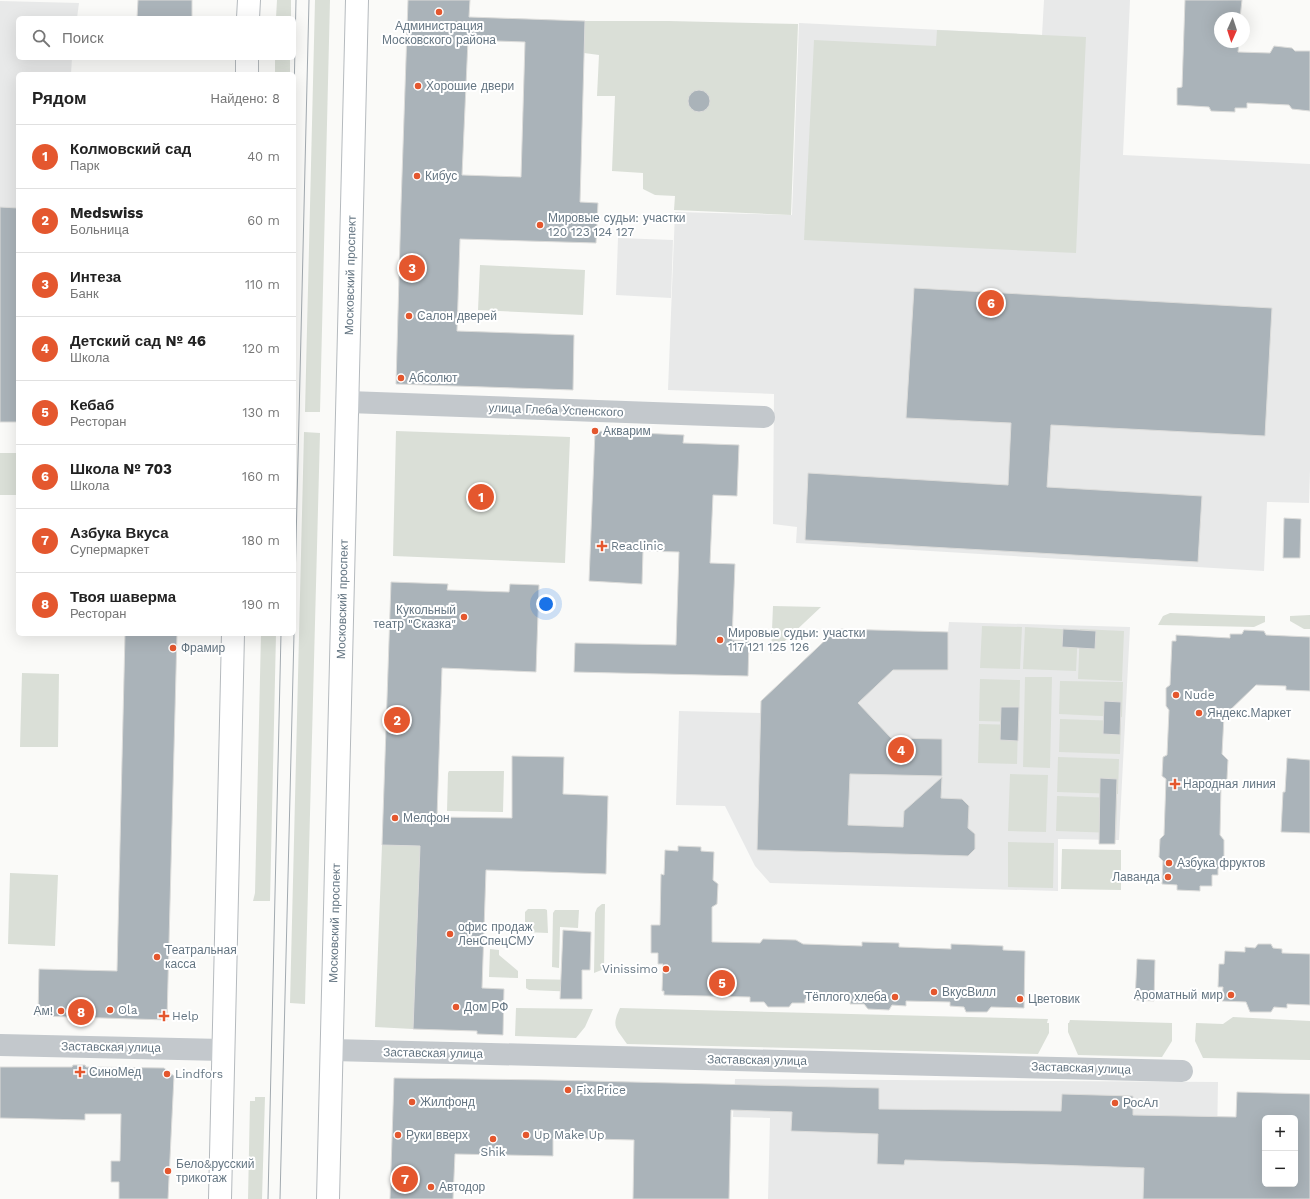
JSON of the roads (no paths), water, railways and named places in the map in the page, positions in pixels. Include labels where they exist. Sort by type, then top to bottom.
[{"type":"main road","points":[[248,16],[249,0]]},
{"type":"main road","name":"Московский проспект","points":[[328,1199],[357,0]]},
{"type":"main road","points":[[247,60],[247,72]]},
{"type":"main road","points":[[220,1199],[233,636]]},
{"type":"street","name":"улица Глеба Успенского","points":[[348,402],[764,417]]},
{"type":"street","name":"Заставская улица","points":[[0,1045],[223,1050]]},
{"type":"street","name":"Заставская улица","points":[[332,1050],[1182,1071]]},
{"type":"tram line","points":[[296,0],[296,16]]},
{"type":"tram line","points":[[296,543],[309,0]]},
{"type":"tram line","points":[[294,72],[295,60]]},
{"type":"tram line","points":[[268,1199],[281,636]]},
{"type":"tram line","points":[[280,1199],[294,636]]},
{"type":"place","name":"Администрация Московского района","points":[[439,12]]},
{"type":"place","name":"Хорошие двери","points":[[418,86]]},
{"type":"place","name":"Кибус","points":[[417,176]]},
{"type":"place","name":"Мировые судьи: участки 120 123 124 127","points":[[540,225]]},
{"type":"place","name":"Интеза","points":[[412,268]]},
{"type":"place","name":"Школа № 703","points":[[991,303]]},
{"type":"place","name":"Салон дверей","points":[[409,316]]},
{"type":"place","name":"Абсолют","points":[[401,378]]},
{"type":"place","name":"Акварим","points":[[595,431]]},
{"type":"place","name":"Колмовский сад","points":[[481,497]]},
{"type":"place","name":"Reaclinic","points":[[602,546]]},
{"type":"place","name":"Кукольный театр \"Сказка\"","points":[[464,617]]},
{"type":"place","name":"Мировые судьи: участки 117 121 125 126","points":[[720,640]]},
{"type":"place","name":"Фрамир","points":[[173,648]]},
{"type":"place","name":"Nude","points":[[1176,695]]},
{"type":"place","name":"Яндекс.Маркет","points":[[1199,713]]},
{"type":"place","name":"Medswiss","points":[[397,720]]},
{"type":"place","name":"Детский сад № 46","points":[[901,750]]},
{"type":"place","name":"Народная линия","points":[[1175,784]]},
{"type":"place","name":"Мелфон","points":[[395,818]]},
{"type":"place","name":"Азбука фруктов","points":[[1169,863]]},
{"type":"place","name":"Лаванда","points":[[1168,877]]},
{"type":"place","name":"офис продаж ЛенСпецСМУ","points":[[450,934]]},
{"type":"place","name":"Театральная касса","points":[[157,957]]},
{"type":"place","name":"Vinissimo","points":[[666,969]]},
{"type":"place","name":"Кебаб","points":[[722,983]]},
{"type":"place","name":"ВкусВилл","points":[[934,992]]},
{"type":"place","name":"Ароматный мир","points":[[1231,995]]},
{"type":"place","name":"Тёплого хлеба","points":[[895,997]]},
{"type":"place","name":"Цветовик","points":[[1020,999]]},
{"type":"place","name":"Дом РФ","points":[[456,1007]]},
{"type":"place","name":"Ola","points":[[110,1010]]},
{"type":"place","name":"Ам!","points":[[61,1011]]},
{"type":"place","name":"Твоя шаверма","points":[[81,1012]]},
{"type":"place","name":"Help","points":[[164,1016]]},
{"type":"place","name":"СиноМед","points":[[80,1072]]},
{"type":"place","name":"Lindfors","points":[[167,1074]]},
{"type":"place","name":"Fix Price","points":[[568,1090]]},
{"type":"place","name":"Жилфонд","points":[[412,1102]]},
{"type":"place","name":"РосАл","points":[[1115,1103]]},
{"type":"place","name":"Руки вверх","points":[[398,1135]]},
{"type":"place","name":"Up Make Up","points":[[526,1135]]},
{"type":"place","name":"Shik","points":[[493,1139]]},
{"type":"place","name":"Бело&русский трикотаж","points":[[168,1171]]},
{"type":"place","name":"Азбука Вкуса","points":[[405,1179]]},
{"type":"place","name":"Автодор","points":[[431,1187]]}]
